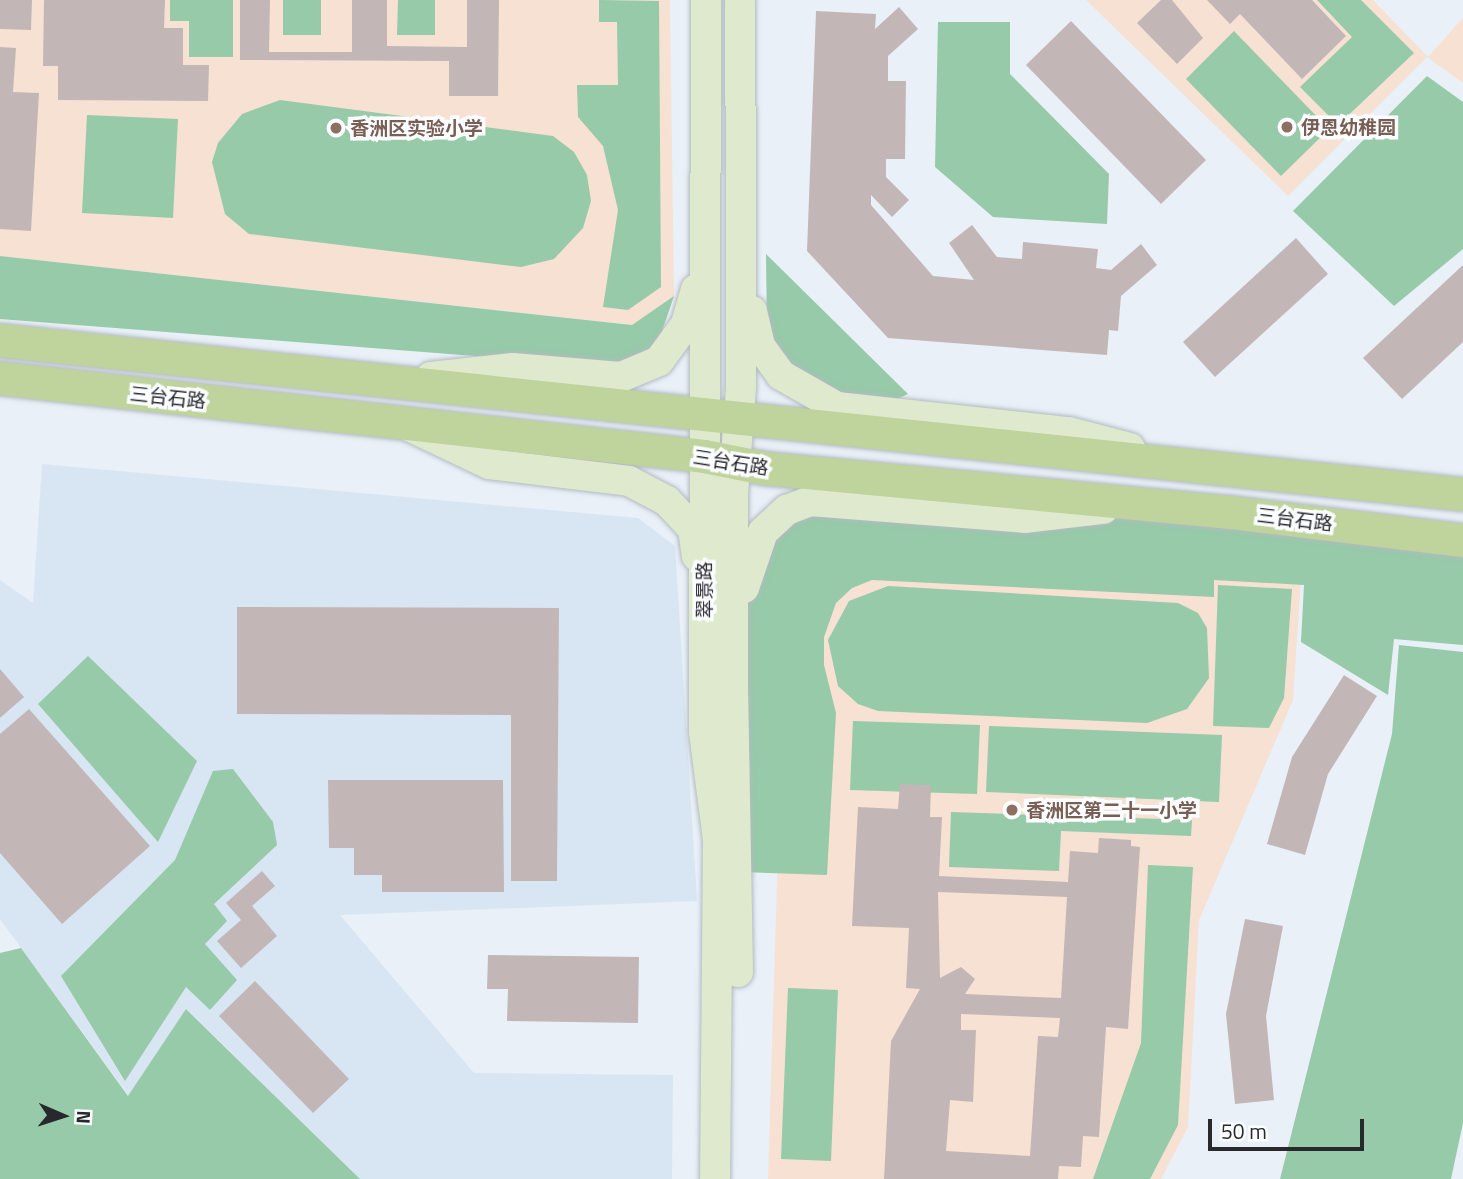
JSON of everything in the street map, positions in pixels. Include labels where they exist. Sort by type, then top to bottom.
[{"type":"main road","name":"翠景路","points":[[706,0],[704,732],[718,840],[715,1179]]},
{"type":"main road","name":"翠景路","points":[[736,1179],[739,872],[733,696],[733,494],[738,465],[740,415],[740,0]]},
{"type":"main road","points":[[405,381],[513,368],[621,377],[659,361],[686,324],[705,255]]},
{"type":"main road","points":[[742,267],[760,346],[780,375],[808,395],[837,407],[1069,432],[1194,465]]},
{"type":"main road","name":"三台石路","points":[[0,340],[740,415],[1463,494]]},
{"type":"main road","name":"三台石路","points":[[0,379],[704,456],[738,465],[1463,540]]},
{"type":"main road","points":[[401,423],[489,464],[629,481],[667,501],[693,529],[704,611]]},
{"type":"main road","points":[[733,696],[752,557],[763,532],[787,510],[824,499],[1024,518],[1134,505]]},
{"type":"shaded area","name":"香洲区实验小学","points":[[0,0],[670,0],[674,296],[633,325],[0,256]]},
{"type":"shaded area","name":"伊恩幼稚园","points":[[1086,0],[1373,0],[1428,57],[1463,18],[1463,83],[1427,57],[1288,196]]},
{"type":"shaded area","points":[[42,464],[638,518],[675,546],[697,901],[340,915],[474,1073],[673,1075],[672,1179],[360,1179],[187,1009],[129,1096],[0,919],[0,580],[33,603]]},
{"type":"shaded area","name":"香洲区第二十一小学","points":[[837,553],[1301,577],[1293,700],[1199,920],[1188,1127],[1161,1179],[768,1179],[784,651]]},
{"type":"green space","points":[[170,0],[233,0],[233,57],[189,57],[189,21],[170,21]]},
{"type":"green space","points":[[283,0],[321,0],[321,35],[283,35]]},
{"type":"green space","points":[[398,0],[435,0],[435,35],[397,35]]},
{"type":"green space","points":[[599,0],[659,1],[661,287],[628,310],[603,307],[618,210],[603,146],[578,117],[577,85],[618,85],[617,22],[599,22]]},
{"type":"green space","points":[[1317,0],[1361,0],[1414,53],[1338,125],[1300,87],[1352,37]]},
{"type":"green space","points":[[938,22],[1010,22],[1010,74],[1109,174],[1107,224],[993,217],[935,167]]},
{"type":"green space","points":[[1234,31],[1329,129],[1281,176],[1186,79]]},
{"type":"green space","points":[[1427,76],[1463,102],[1463,249],[1394,306],[1293,211]]},
{"type":"green space","points":[[280,100],[553,136],[574,152],[587,175],[591,201],[583,228],[554,259],[521,267],[249,234],[225,214],[212,162],[218,143],[242,114]]},
{"type":"green space","points":[[87,115],[178,119],[173,218],[82,213]]},
{"type":"green space","points":[[766,254],[908,394],[888,403],[840,397],[787,364],[767,334]]},
{"type":"green space","points":[[0,256],[632,325],[674,296],[657,346],[616,367],[0,319]]},
{"type":"green space","points":[[1134,505],[1463,541],[1463,645],[1394,639],[1388,695],[1301,642],[1304,585],[1214,580],[1214,597],[872,580],[852,588],[836,603],[824,637],[824,665],[836,713],[827,875],[739,872],[743,595],[777,517]]},
{"type":"green space","points":[[1218,585],[1292,589],[1284,698],[1269,728],[1213,726]]},
{"type":"green space","points":[[888,586],[1178,603],[1198,613],[1207,628],[1209,678],[1187,709],[1147,723],[878,711],[858,704],[838,686],[828,640],[849,601]]},
{"type":"green space","points":[[1399,645],[1463,652],[1463,1123],[1451,1179],[1280,1179],[1392,734]]},
{"type":"green space","points":[[88,656],[197,761],[158,842],[38,704]]},
{"type":"green space","points":[[853,721],[980,725],[977,794],[850,790]]},
{"type":"green space","points":[[989,726],[1222,735],[1219,802],[986,792]]},
{"type":"green space","points":[[233,769],[273,822],[277,845],[214,904],[227,921],[205,944],[237,980],[210,1010],[186,987],[125,1081],[61,976],[175,860],[213,771]]},
{"type":"green space","points":[[951,812],[1192,820],[1191,836],[1061,831],[1059,871],[949,867]]},
{"type":"green space","points":[[1148,865],[1193,867],[1178,1125],[1150,1179],[1093,1179],[1141,1043]]},
{"type":"green space","points":[[21,948],[128,1096],[186,1009],[360,1179],[0,1179],[0,953]]},
{"type":"green space","points":[[788,988],[838,990],[831,1161],[781,1159]]},
{"type":"building","points":[[0,0],[32,0],[31,30],[0,29]]},
{"type":"building","points":[[44,0],[165,0],[164,28],[183,28],[183,65],[209,65],[208,101],[58,100],[58,66],[43,66]]},
{"type":"building","points":[[240,0],[270,0],[269,52],[352,52],[352,0],[387,0],[387,46],[467,47],[467,0],[499,0],[498,96],[449,96],[449,61],[240,60]]},
{"type":"building","points":[[1161,0],[1172,0],[1203,38],[1177,64],[1137,23]]},
{"type":"building","points":[[1207,0],[1312,0],[1346,36],[1302,79],[1240,14],[1230,24]]},
{"type":"building","points":[[899,7],[918,29],[888,56],[888,81],[906,81],[905,159],[886,159],[886,177],[909,200],[892,217],[871,195],[871,205],[933,276],[974,280],[949,243],[972,225],[997,257],[1022,259],[1023,242],[1098,249],[1096,268],[1111,270],[1141,244],[1157,265],[1121,296],[1118,331],[1109,330],[1107,355],[888,338],[807,251],[816,11],[876,14],[875,29]]},
{"type":"building","points":[[1071,21],[1206,160],[1161,204],[1026,65]]},
{"type":"building","points":[[0,47],[16,48],[13,92],[39,93],[31,231],[0,229]]},
{"type":"building","points":[[1296,238],[1328,274],[1215,377],[1183,342]]},
{"type":"building","points":[[1463,265],[1463,342],[1402,399],[1363,358]]},
{"type":"building","points":[[237,607],[559,608],[557,881],[511,881],[511,715],[237,714]]},
{"type":"building","points":[[0,669],[24,697],[0,718]]},
{"type":"building","points":[[1344,675],[1377,696],[1328,774],[1305,855],[1267,844],[1292,757]]},
{"type":"building","points":[[29,709],[150,846],[62,924],[0,853],[0,734]]},
{"type":"building","points":[[328,780],[503,780],[504,892],[382,892],[382,875],[354,875],[354,848],[329,848]]},
{"type":"building","points":[[900,784],[931,785],[930,817],[942,817],[939,876],[1068,882],[1070,851],[1098,853],[1099,838],[1131,840],[1131,846],[1140,847],[1128,1029],[1106,1027],[1099,1137],[1083,1136],[1081,1167],[1059,1166],[1058,1179],[884,1179],[891,1041],[920,989],[906,988],[909,928],[852,926],[858,807],[898,809]],"holes":[[[938,892],[1067,897],[1061,998],[965,994],[975,979],[961,967],[940,978]],[[961,1014],[1060,1018],[1058,1037],[1038,1036],[1030,1156],[946,1151],[950,1100],[973,1102],[976,1030],[961,1030]]]},
{"type":"building","points":[[262,871],[275,886],[252,906],[277,936],[241,968],[217,941],[241,920],[226,903]]},
{"type":"building","points":[[1245,919],[1283,926],[1266,1016],[1274,1100],[1235,1104],[1226,1014]]},
{"type":"building","points":[[488,955],[639,957],[638,1023],[507,1021],[508,989],[487,989]]},
{"type":"building","points":[[255,981],[349,1079],[313,1113],[219,1016]]},
{"type":"place","name":"伊恩幼稚园","points":[[1287,127]]},
{"type":"place","name":"香洲区实验小学","points":[[336,128]]},
{"type":"place","name":"香洲区第二十一小学","points":[[1012,810]]}]
